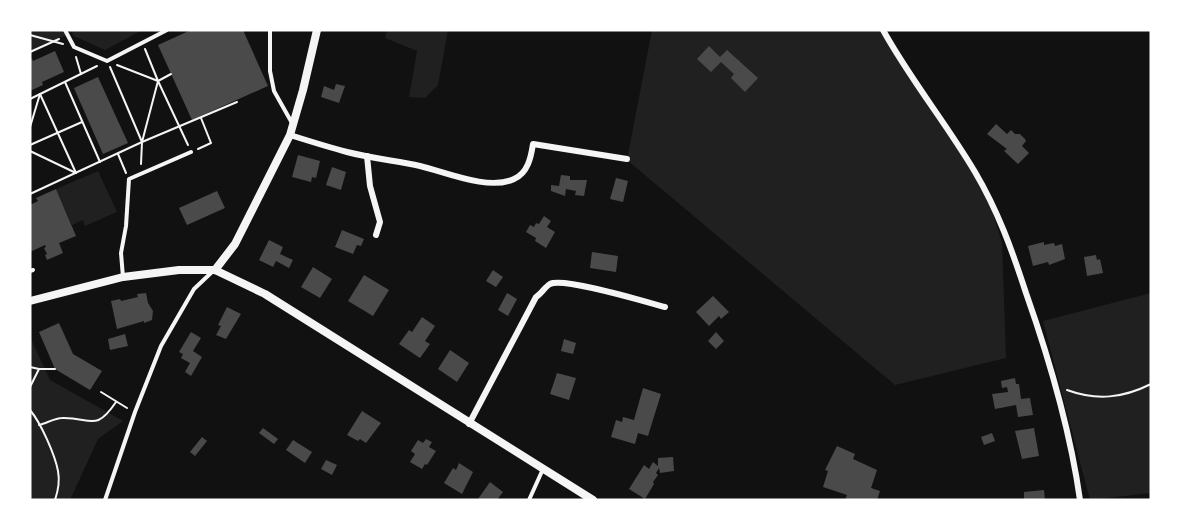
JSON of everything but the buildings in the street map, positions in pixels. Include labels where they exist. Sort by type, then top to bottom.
[{"type":"street","points":[[214,270],[235,244],[290,135],[317,30]]},
{"type":"street","points":[[883,30],[974,171],[1001,222],[1043,342],[1073,453],[1080,500]]},
{"type":"street","points":[[290,135],[367,156],[421,166],[468,179],[499,182],[515,178],[525,170],[533,144],[627,159]]},
{"type":"street","points":[[367,156],[370,186],[380,222],[376,235]]},
{"type":"street","points":[[30,301],[123,277],[179,270],[214,270],[265,294],[593,500]]},
{"type":"street","points":[[469,424],[536,297],[548,285],[555,283],[580,286],[665,307]]},
{"type":"lane","points":[[65,30],[74,47],[107,61],[167,30]]},
{"type":"lane","points":[[270,30],[270,71],[274,91],[293,123]]},
{"type":"lane","points":[[123,277],[121,253],[126,226],[129,179],[191,152]]},
{"type":"lane","points":[[105,500],[135,412],[161,346],[194,289],[214,270]]},
{"type":"lane","points":[[529,500],[543,468]]},
{"type":"path","points":[[30,35],[74,47],[81,74]]},
{"type":"path","points":[[30,52],[68,35]]},
{"type":"path","points":[[142,42],[191,152],[211,143],[201,118]]},
{"type":"path","points":[[30,99],[107,61],[158,81]]},
{"type":"path","points":[[107,61],[142,142]]},
{"type":"path","points":[[143,173],[140,157],[142,142],[158,81],[171,74]]},
{"type":"path","points":[[65,82],[100,162]]},
{"type":"path","points":[[30,127],[40,94]]},
{"type":"path","points":[[40,94],[76,173]]},
{"type":"path","points":[[30,194],[142,142],[237,102]]},
{"type":"path","points":[[30,145],[83,122]]},
{"type":"path","points":[[30,151],[76,173]]},
{"type":"path","points":[[118,154],[129,179]]},
{"type":"path","points":[[30,367],[56,369]]},
{"type":"path","points":[[30,387],[39,369]]},
{"type":"path","points":[[1055,385],[1077,393],[1101,397],[1130,394],[1151,384]]},
{"type":"path","points":[[101,392],[135,412]]},
{"type":"path","points":[[39,425],[59,418],[88,422],[102,420],[116,402]]},
{"type":"path","points":[[30,410],[55,458],[59,473],[56,500]]},
{"type":"shaded area","points":[[30,30],[65,30],[67,35],[30,52]]},
{"type":"shaded area","points":[[71,30],[142,30],[105,50],[74,36]]},
{"type":"shaded area","points":[[387,30],[448,30],[438,85],[425,98],[409,97],[417,51],[385,38]]},
{"type":"shaded area","points":[[652,30],[884,30],[987,194],[1002,243],[1006,358],[895,385],[627,160]]},
{"type":"shaded area","points":[[98,171],[117,212],[85,226],[83,220],[72,225],[56,189]]},
{"type":"shaded area","points":[[1151,293],[1151,493],[1090,500],[1043,321]]},
{"type":"shaded area","points":[[30,337],[50,380],[123,421],[98,439],[70,500],[30,500]]}]
